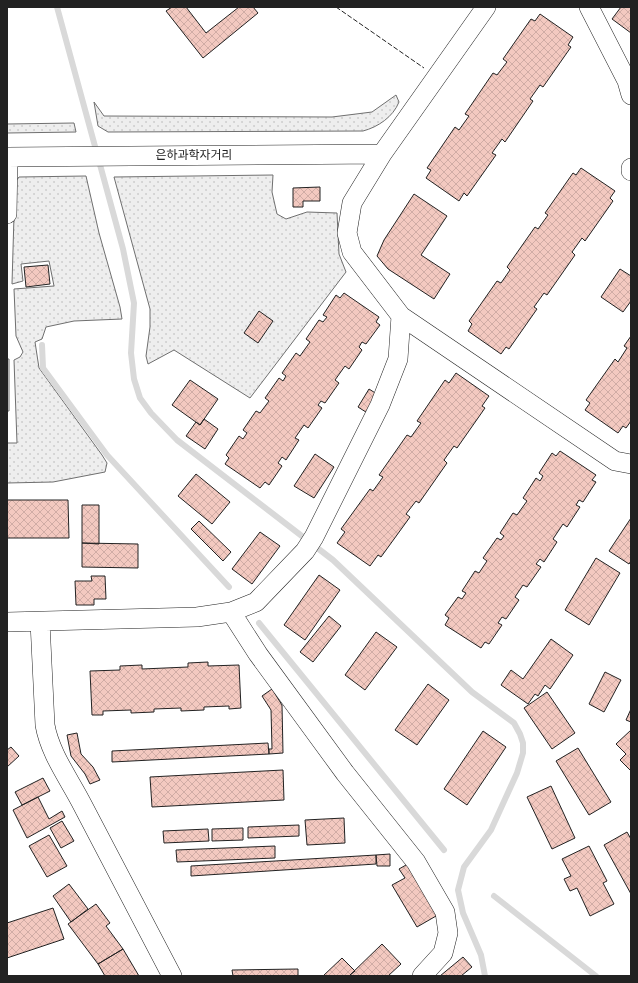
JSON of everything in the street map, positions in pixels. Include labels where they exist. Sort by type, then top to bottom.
[{"type":"street","points":[[486,7],[382,154],[352,203],[347,233],[352,252],[401,316],[615,462],[631,464]]},
{"type":"street","points":[[589,7],[627,81],[631,95]]},
{"type":"street","name":"은하과학자거리","points":[[8,157],[382,154]]},
{"type":"street","points":[[7,214],[8,157]]},
{"type":"street","points":[[7,622],[197,617],[231,612],[256,602],[309,544],[380,405],[398,359],[401,316]]},
{"type":"street","points":[[231,612],[258,654],[332,754],[416,862],[445,912],[448,934],[443,953],[422,976]]},
{"type":"street","points":[[40,622],[44,725],[47,736],[53,752],[72,785],[172,976]]},
{"type":"shaded area","points":[[396,95],[399,102],[389,117],[374,127],[363,131],[108,132],[98,126],[94,102],[104,116],[332,117],[372,112]]},
{"type":"shaded area","points":[[74,123],[76,132],[7,133],[7,124]]},
{"type":"shaded area","points":[[273,175],[272,192],[277,214],[286,219],[307,212],[337,213],[339,254],[346,272],[250,398],[174,350],[148,364],[146,356],[150,327],[150,309],[114,177]]},
{"type":"shaded area","points":[[86,176],[99,233],[122,319],[74,321],[46,327],[42,339],[35,342],[39,368],[102,455],[107,463],[105,472],[53,482],[7,483],[7,443],[17,443],[14,360],[20,357],[23,352],[16,336],[14,289],[54,286],[49,261],[21,264],[23,281],[12,284],[15,182],[19,177]]},
{"type":"shaded area","points":[[7,359],[9,359],[9,411],[7,411]]},
{"type":"building","points":[[172,7],[186,7],[206,33],[239,7],[253,7],[258,13],[203,58],[166,11]]},
{"type":"building","points":[[621,7],[631,7],[631,33],[612,19]]},
{"type":"building","points":[[540,14],[573,37],[568,45],[571,47],[543,87],[540,85],[530,99],[533,101],[505,142],[502,139],[492,153],[496,155],[467,196],[464,193],[459,201],[426,178],[431,170],[427,168],[455,127],[459,130],[469,116],[465,114],[493,73],[497,75],[507,62],[503,59],[531,19],[535,21]]},
{"type":"building","points":[[581,168],[615,191],[610,198],[613,201],[585,241],[582,238],[572,252],[575,255],[547,295],[544,293],[534,307],[537,309],[509,349],[506,347],[501,354],[468,331],[472,324],[469,321],[497,281],[501,283],[510,270],[507,267],[535,227],[538,229],[548,215],[545,213],[573,173],[576,175]]},
{"type":"building","points":[[320,187],[320,201],[303,201],[303,207],[293,207],[293,188]]},
{"type":"building","points":[[414,194],[447,216],[421,255],[450,274],[434,299],[388,269],[377,256],[384,240]]},
{"type":"building","points":[[48,265],[50,284],[26,287],[24,267]]},
{"type":"building","points":[[620,269],[631,276],[631,301],[623,312],[601,297]]},
{"type":"building","points":[[344,293],[379,317],[376,322],[380,325],[366,344],[362,342],[359,347],[362,350],[349,369],[345,366],[335,380],[339,383],[325,403],[321,401],[318,405],[322,408],[308,428],[304,425],[295,438],[299,440],[286,460],[282,457],[278,463],[282,466],[269,485],[265,482],[260,488],[225,464],[229,458],[226,455],[239,436],[243,439],[247,433],[243,430],[256,411],[260,413],[269,401],[265,398],[279,378],[283,381],[286,376],[282,373],[296,353],[300,356],[310,342],[306,339],[319,320],[323,322],[327,317],[323,315],[336,295],[340,298]]},
{"type":"building","points":[[259,311],[273,321],[258,343],[244,333]]},
{"type":"building","points":[[631,336],[631,421],[626,428],[623,426],[618,433],[585,410],[590,403],[586,400],[615,359],[618,362],[627,348],[624,346]]},
{"type":"building","points":[[456,373],[489,396],[482,406],[485,408],[457,448],[454,446],[444,460],[447,463],[419,503],[416,501],[406,514],[410,517],[381,557],[378,555],[370,566],[337,543],[345,532],[341,529],[370,489],[373,491],[383,477],[379,475],[407,435],[411,437],[421,423],[417,421],[445,380],[449,383]]},
{"type":"building","points":[[190,380],[218,399],[200,425],[172,405]]},
{"type":"building","points":[[369,389],[380,396],[369,414],[358,407]]},
{"type":"building","points":[[204,419],[218,429],[205,449],[186,436],[196,422],[200,425]]},
{"type":"building","points":[[560,451],[596,475],[592,480],[596,482],[583,502],[579,500],[576,505],[580,507],[567,527],[563,524],[553,539],[557,542],[544,562],[540,559],[536,564],[541,567],[527,587],[523,585],[515,597],[519,600],[506,619],[502,617],[498,623],[502,625],[489,644],[485,642],[481,648],[445,625],[449,618],[445,615],[458,597],[462,599],[466,593],[462,591],[475,571],[479,573],[487,561],[483,558],[497,538],[501,540],[504,536],[500,533],[513,513],[517,515],[527,501],[523,498],[536,478],[540,481],[543,476],[539,473],[552,453],[556,456]]},
{"type":"building","points":[[315,454],[334,467],[314,498],[294,486]]},
{"type":"building","points":[[196,474],[230,502],[212,524],[178,496]]},
{"type":"building","points":[[7,500],[68,500],[69,538],[7,538]]},
{"type":"building","points":[[82,505],[99,505],[99,544],[82,543]]},
{"type":"building","points":[[631,518],[631,561],[629,564],[609,551]]},
{"type":"building","points":[[199,521],[231,552],[223,561],[191,529]]},
{"type":"building","points":[[260,532],[280,546],[252,584],[232,569]]},
{"type":"building","points":[[82,543],[138,544],[138,568],[82,567]]},
{"type":"building","points":[[596,558],[620,573],[589,625],[565,610]]},
{"type":"building","points":[[319,575],[340,590],[305,640],[284,625]]},
{"type":"building","points":[[91,576],[105,576],[106,599],[94,599],[94,605],[76,605],[75,581],[92,581]]},
{"type":"building","points":[[329,616],[341,626],[313,662],[300,652]]},
{"type":"building","points":[[376,632],[397,647],[365,690],[345,675]]},
{"type":"building","points":[[551,639],[573,655],[550,689],[545,685],[538,696],[535,694],[528,704],[501,685],[511,670],[523,679]]},
{"type":"building","points":[[208,662],[208,666],[239,665],[241,708],[229,709],[229,706],[204,707],[204,710],[181,711],[181,708],[154,709],[154,712],[131,713],[131,710],[103,711],[103,715],[92,715],[90,671],[120,670],[120,666],[142,665],[142,669],[188,667],[188,663]]},
{"type":"building","points":[[605,672],[621,680],[604,712],[589,704]]},
{"type":"building","points":[[428,684],[449,700],[417,745],[395,730]]},
{"type":"building","points":[[272,689],[282,705],[283,753],[269,754],[269,749],[272,749],[271,710],[262,696]]},
{"type":"building","points":[[547,692],[575,733],[552,749],[524,708]]},
{"type":"building","points":[[631,709],[631,722],[626,720]]},
{"type":"building","points":[[631,730],[631,771],[620,760],[626,754],[616,744]]},
{"type":"building","points":[[483,731],[506,747],[467,805],[444,789]]},
{"type":"building","points":[[77,733],[81,754],[93,767],[100,780],[90,784],[85,774],[71,756],[67,735]]},
{"type":"building","points":[[268,743],[269,754],[112,762],[112,751]]},
{"type":"building","points":[[11,747],[19,756],[7,767],[7,750]]},
{"type":"building","points":[[578,748],[611,802],[589,815],[556,761]]},
{"type":"building","points":[[283,770],[284,800],[152,807],[150,777]]},
{"type":"building","points":[[43,778],[50,791],[22,805],[15,792]]},
{"type":"building","points":[[551,786],[575,838],[552,849],[527,797]]},
{"type":"building","points":[[38,797],[49,819],[62,811],[65,817],[27,838],[13,810]]},
{"type":"building","points":[[344,818],[345,843],[307,845],[305,820]]},
{"type":"building","points":[[62,821],[74,841],[61,848],[50,828]]},
{"type":"building","points":[[299,825],[299,836],[248,838],[248,827]]},
{"type":"building","points":[[243,828],[243,840],[212,841],[212,829]]},
{"type":"building","points":[[208,829],[209,841],[164,843],[163,831]]},
{"type":"building","points":[[627,832],[631,839],[631,894],[604,845]]},
{"type":"building","points":[[49,835],[67,866],[47,877],[29,846]]},
{"type":"building","points":[[275,846],[275,858],[177,862],[176,850]]},
{"type":"building","points":[[589,846],[607,881],[603,883],[614,904],[590,916],[577,888],[570,891],[564,879],[571,876],[562,859]]},
{"type":"building","points":[[390,854],[390,866],[377,866],[376,855]]},
{"type":"building","points":[[376,855],[376,864],[191,876],[191,866]]},
{"type":"building","points":[[413,861],[443,912],[417,927],[392,885],[405,878],[399,869]]},
{"type":"building","points":[[69,884],[88,909],[71,922],[53,896]]},
{"type":"building","points":[[96,904],[110,923],[106,926],[123,949],[98,964],[68,924]]},
{"type":"building","points":[[53,908],[64,939],[7,958],[7,923]]},
{"type":"building","points":[[382,944],[401,964],[388,976],[349,976]]},
{"type":"building","points":[[123,949],[139,976],[105,976],[98,964]]},
{"type":"building","points":[[463,957],[472,967],[461,976],[440,976]]},
{"type":"building","points":[[342,958],[355,971],[349,976],[323,976]]},
{"type":"building","points":[[298,969],[298,976],[233,976],[232,970]]},
{"type":"waterway","points":[[57,7],[123,249],[134,303],[131,353],[134,379],[140,398],[151,413],[177,440],[333,560],[472,692],[514,723],[520,734],[523,743],[523,753],[517,773],[491,830],[464,867],[458,890],[463,913],[481,955],[485,976]]},
{"type":"waterway","points":[[42,345],[43,368],[107,455],[229,587]]},
{"type":"waterway","points":[[259,623],[444,850]]},
{"type":"waterway","points":[[494,896],[596,976]]},
{"type":"fence","points":[[336,7],[424,68]]}]
